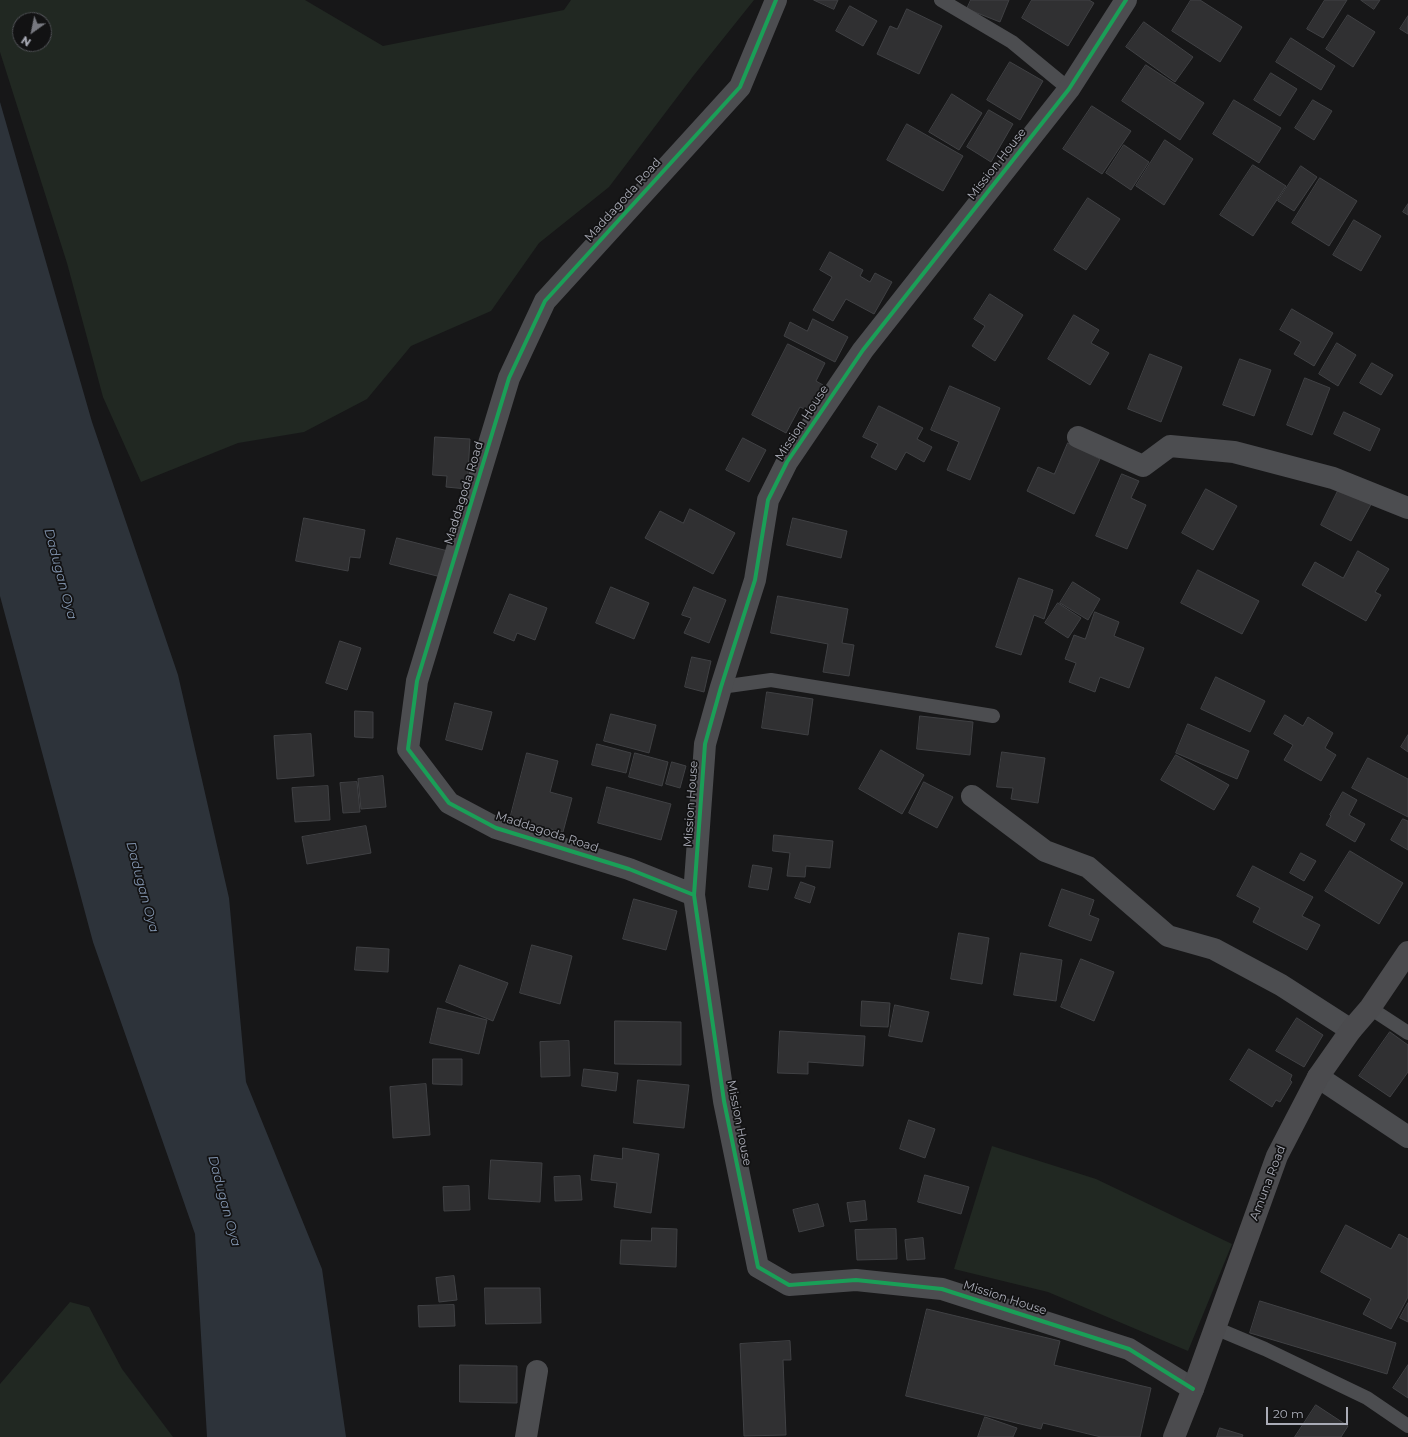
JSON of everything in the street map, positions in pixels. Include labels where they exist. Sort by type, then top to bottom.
[{"type":"street","name":"Maddagoda Road","points":[[694,895],[629,869],[496,828],[449,803],[408,749],[417,681],[510,378],[545,301],[740,86],[776,0]]},
{"type":"street","name":"Mission House","points":[[1126,0],[1069,89],[863,350],[787,462],[768,500],[755,580],[721,686],[706,744],[694,895],[724,1101],[758,1267],[789,1285],[856,1280],[942,1289],[1129,1349],[1193,1388]]},
{"type":"street","points":[[1078,437],[1143,466],[1170,446],[1234,452],[1333,478],[1408,508]]},
{"type":"street","points":[[972,796],[1045,851],[1088,867],[1168,936],[1214,949],[1281,985],[1351,1030]]},
{"type":"street","name":"Amuna Road","points":[[1174,1437],[1277,1156],[1318,1077],[1351,1030],[1370,1008],[1408,952]]},
{"type":"street","points":[[1318,1077],[1408,1137]]},
{"type":"street","points":[[526,1437],[537,1371]]},
{"type":"lane","points":[[941,0],[1012,42],[1069,89]]},
{"type":"lane","points":[[721,686],[771,680],[993,716]]},
{"type":"lane","points":[[1370,1008],[1408,1033]]},
{"type":"lane","points":[[1214,1328],[1265,1349],[1368,1398],[1408,1426]]},
{"type":"shaded area","points":[[0,0],[305,0],[383,46],[564,10],[571,0],[754,0],[694,75],[609,187],[539,243],[491,311],[411,346],[367,399],[304,432],[238,443],[141,482],[103,397],[67,263],[0,52]]},
{"type":"shaded area","points":[[992,1146],[1096,1179],[1232,1244],[1188,1351],[1048,1292],[954,1269]]},
{"type":"shaded area","points":[[70,1302],[89,1307],[122,1369],[173,1437],[0,1437],[0,1384]]},
{"type":"water","name":"Dadugan Oya","points":[[0,102],[92,422],[178,675],[229,898],[246,1082],[322,1269],[346,1437],[207,1437],[195,1234],[93,942],[0,596]]},
{"type":"building","points":[[814,0],[838,0],[834,9]]},
{"type":"building","points":[[971,0],[1009,0],[1000,22],[967,9]]},
{"type":"building","points":[[1032,0],[1089,0],[1094,3],[1068,46],[1022,18]]},
{"type":"building","points":[[1191,0],[1200,0],[1242,27],[1220,62],[1172,31]]},
{"type":"building","points":[[1325,0],[1347,0],[1323,38],[1307,29]]},
{"type":"building","points":[[1361,0],[1380,0],[1374,9]]},
{"type":"building","points":[[850,6],[877,21],[863,46],[836,31]]},
{"type":"building","points":[[907,9],[942,26],[919,74],[877,54],[890,26],[897,29]]},
{"type":"building","points":[[1348,15],[1375,32],[1353,67],[1326,49]]},
{"type":"building","points":[[1408,16],[1408,34],[1400,29]]},
{"type":"building","points":[[1144,22],[1193,57],[1175,82],[1126,47]]},
{"type":"building","points":[[1291,38],[1335,66],[1321,90],[1276,62]]},
{"type":"building","points":[[1010,62],[1043,81],[1020,120],[987,100]]},
{"type":"building","points":[[1146,65],[1204,103],[1180,140],[1122,101]]},
{"type":"building","points":[[1271,73],[1297,89],[1280,116],[1254,100]]},
{"type":"building","points":[[952,94],[982,113],[959,150],[929,132]]},
{"type":"building","points":[[1234,100],[1281,128],[1259,163],[1213,134]]},
{"type":"building","points":[[1313,100],[1332,111],[1314,140],[1295,128]]},
{"type":"building","points":[[1092,106],[1131,131],[1102,174],[1063,149]]},
{"type":"building","points":[[989,110],[1013,124],[991,162],[967,147]]},
{"type":"building","points":[[907,124],[963,156],[943,191],[887,160]]},
{"type":"building","points":[[1165,140],[1193,159],[1164,205],[1136,186]]},
{"type":"building","points":[[1124,145],[1149,162],[1131,190],[1106,173]]},
{"type":"building","points":[[1253,165],[1286,186],[1253,236],[1220,215]]},
{"type":"building","points":[[1301,166],[1317,177],[1294,211],[1278,201]]},
{"type":"building","points":[[1320,178],[1357,201],[1329,246],[1292,223]]},
{"type":"building","points":[[1088,198],[1120,219],[1086,270],[1054,250]]},
{"type":"building","points":[[1408,204],[1408,215],[1403,212]]},
{"type":"building","points":[[1354,220],[1381,236],[1361,271],[1333,255]]},
{"type":"building","points":[[830,252],[863,270],[860,276],[870,282],[875,273],[892,282],[874,314],[846,299],[833,321],[813,310],[832,277],[820,270]]},
{"type":"building","points":[[990,294],[1023,315],[995,361],[972,346],[985,326],[974,319]]},
{"type":"building","points":[[1292,309],[1333,333],[1314,366],[1294,354],[1301,342],[1280,330]]},
{"type":"building","points":[[1074,315],[1099,330],[1091,343],[1109,353],[1090,385],[1048,359]]},
{"type":"building","points":[[813,319],[848,337],[835,362],[784,336],[790,322],[807,331]]},
{"type":"building","points":[[1337,343],[1356,355],[1338,386],[1319,374]]},
{"type":"building","points":[[788,344],[825,363],[816,381],[823,385],[809,411],[800,407],[786,433],[752,415]]},
{"type":"building","points":[[1150,354],[1182,367],[1161,422],[1128,409]]},
{"type":"building","points":[[1240,359],[1271,370],[1254,416],[1223,405]]},
{"type":"building","points":[[1372,363],[1393,375],[1381,395],[1360,383]]},
{"type":"building","points":[[1305,378],[1330,388],[1312,435],[1287,425]]},
{"type":"building","points":[[950,386],[1000,408],[970,480],[947,470],[959,442],[931,430]]},
{"type":"building","points":[[879,406],[923,428],[917,439],[932,447],[924,462],[906,452],[896,470],[871,457],[878,444],[863,437]]},
{"type":"building","points":[[1344,412],[1380,429],[1370,451],[1334,434]]},
{"type":"building","points":[[435,437],[470,439],[467,489],[446,487],[447,476],[433,475]]},
{"type":"building","points":[[743,438],[766,450],[749,482],[726,470]]},
{"type":"building","points":[[1068,443],[1100,459],[1074,514],[1027,491],[1038,467],[1054,474]]},
{"type":"building","points":[[1122,474],[1139,481],[1131,498],[1146,505],[1127,549],[1096,536]]},
{"type":"building","points":[[1342,483],[1374,499],[1351,541],[1321,525]]},
{"type":"building","points":[[1206,489],[1237,506],[1213,550],[1182,533]]},
{"type":"building","points":[[690,509],[735,533],[713,574],[645,538],[660,511],[683,523]]},
{"type":"building","points":[[304,518],[365,530],[360,558],[350,557],[348,571],[296,561]]},
{"type":"building","points":[[793,518],[847,531],[841,558],[787,545]]},
{"type":"building","points":[[397,538],[448,551],[441,577],[390,564]]},
{"type":"building","points":[[1358,551],[1389,569],[1375,592],[1381,595],[1366,621],[1302,585],[1315,562],[1343,578]]},
{"type":"building","points":[[1198,570],[1259,601],[1242,634],[1181,603]]},
{"type":"building","points":[[1019,578],[1053,590],[1044,619],[1034,615],[1021,655],[996,647]]},
{"type":"building","points":[[1073,582],[1100,599],[1088,620],[1060,603]]},
{"type":"building","points":[[611,587],[649,603],[634,639],[596,623]]},
{"type":"building","points":[[694,587],[726,600],[709,643],[684,633],[691,618],[682,615]]},
{"type":"building","points":[[510,594],[547,608],[535,640],[517,633],[514,641],[494,633]]},
{"type":"building","points":[[778,596],[848,609],[842,643],[854,645],[849,676],[823,672],[828,644],[771,633]]},
{"type":"building","points":[[1058,603],[1081,618],[1068,638],[1045,623]]},
{"type":"building","points":[[1095,612],[1119,622],[1114,636],[1144,648],[1129,688],[1100,677],[1095,692],[1069,682],[1076,663],[1065,659],[1074,635],[1085,639]]},
{"type":"building","points":[[340,641],[361,648],[347,690],[326,683]]},
{"type":"building","points":[[692,657],[711,661],[704,692],[685,687]]},
{"type":"building","points":[[1216,677],[1265,701],[1250,732],[1201,709]]},
{"type":"building","points":[[767,692],[813,699],[808,735],[762,728]]},
{"type":"building","points":[[455,703],[492,712],[482,750],[446,740]]},
{"type":"building","points":[[355,711],[373,712],[373,738],[355,737]]},
{"type":"building","points":[[611,714],[656,725],[649,753],[604,741]]},
{"type":"building","points":[[1285,715],[1303,726],[1308,717],[1333,733],[1325,748],[1336,755],[1321,781],[1284,760],[1293,745],[1274,734]]},
{"type":"building","points":[[920,716],[973,722],[970,755],[917,749]]},
{"type":"building","points":[[1188,724],[1249,751],[1237,779],[1176,753]]},
{"type":"building","points":[[311,734],[314,776],[277,779],[274,736]]},
{"type":"building","points":[[1408,735],[1408,752],[1401,747]]},
{"type":"building","points":[[597,744],[631,753],[626,773],[592,765]]},
{"type":"building","points":[[881,750],[924,775],[902,814],[859,789]]},
{"type":"building","points":[[1002,752],[1045,758],[1038,803],[1011,799],[1013,788],[997,787]]},
{"type":"building","points":[[527,753],[558,761],[550,792],[572,798],[563,832],[510,819]]},
{"type":"building","points":[[635,753],[668,762],[662,786],[629,777]]},
{"type":"building","points":[[1176,755],[1229,785],[1214,810],[1161,780]]},
{"type":"building","points":[[1368,758],[1408,779],[1408,817],[1352,788]]},
{"type":"building","points":[[672,762],[686,766],[680,788],[666,784]]},
{"type":"building","points":[[383,776],[386,807],[361,809],[358,779]]},
{"type":"building","points":[[357,782],[360,812],[343,813],[340,783]]},
{"type":"building","points":[[924,782],[953,797],[937,828],[909,813]]},
{"type":"building","points":[[328,786],[330,820],[295,822],[292,788]]},
{"type":"building","points":[[607,787],[671,804],[661,840],[598,823]]},
{"type":"building","points":[[1343,792],[1357,800],[1349,815],[1365,824],[1355,842],[1326,825]]},
{"type":"building","points":[[1403,819],[1408,821],[1408,850],[1391,840]]},
{"type":"building","points":[[366,826],[371,853],[307,864],[302,837]]},
{"type":"building","points":[[774,835],[833,841],[830,868],[806,866],[805,877],[787,876],[790,853],[773,851]]},
{"type":"building","points":[[1350,851],[1403,883],[1379,924],[1325,891]]},
{"type":"building","points":[[1301,853],[1316,861],[1304,881],[1290,873]]},
{"type":"building","points":[[753,865],[772,868],[768,890],[749,887]]},
{"type":"building","points":[[1253,866],[1313,897],[1302,916],[1320,925],[1307,950],[1253,922],[1260,908],[1237,896]]},
{"type":"building","points":[[801,882],[815,887],[810,903],[795,898]]},
{"type":"building","points":[[1062,889],[1094,900],[1089,915],[1099,919],[1091,941],[1049,926]]},
{"type":"building","points":[[634,899],[677,911],[666,950],[623,939]]},
{"type":"building","points":[[959,933],[989,938],[982,984],[951,979]]},
{"type":"building","points":[[532,945],[572,956],[560,1004],[520,993]]},
{"type":"building","points":[[357,947],[389,949],[388,972],[355,970]]},
{"type":"building","points":[[1021,953],[1062,960],[1056,1001],[1014,995]]},
{"type":"building","points":[[1081,959],[1114,972],[1094,1021],[1061,1007]]},
{"type":"building","points":[[460,965],[508,983],[493,1021],[446,1002]]},
{"type":"building","points":[[862,1001],[890,1003],[888,1027],[861,1026]]},
{"type":"building","points":[[895,1005],[929,1012],[922,1042],[889,1036]]},
{"type":"building","points":[[438,1008],[487,1020],[479,1054],[430,1043]]},
{"type":"building","points":[[1297,1018],[1323,1035],[1304,1067],[1276,1051]]},
{"type":"building","points":[[615,1021],[681,1022],[681,1065],[615,1064]]},
{"type":"building","points":[[780,1031],[865,1036],[863,1066],[808,1062],[808,1074],[778,1073]]},
{"type":"building","points":[[1390,1032],[1408,1045],[1408,1072],[1390,1097],[1359,1076]]},
{"type":"building","points":[[569,1041],[570,1076],[541,1077],[540,1042]]},
{"type":"building","points":[[1249,1049],[1292,1075],[1290,1080],[1292,1082],[1280,1102],[1276,1100],[1272,1107],[1230,1080]]},
{"type":"building","points":[[433,1059],[462,1059],[462,1085],[433,1084]]},
{"type":"building","points":[[584,1069],[618,1073],[616,1091],[582,1086]]},
{"type":"building","points":[[638,1080],[689,1085],[684,1128],[634,1123]]},
{"type":"building","points":[[426,1084],[430,1135],[393,1138],[390,1087]]},
{"type":"building","points":[[909,1120],[935,1129],[925,1158],[900,1149]]},
{"type":"building","points":[[623,1148],[659,1154],[651,1213],[614,1207],[617,1183],[591,1180],[594,1155],[622,1159]]},
{"type":"building","points":[[491,1160],[542,1163],[540,1202],[489,1199]]},
{"type":"building","points":[[925,1175],[969,1187],[961,1214],[918,1202]]},
{"type":"building","points":[[580,1176],[582,1200],[555,1201],[554,1177]]},
{"type":"building","points":[[469,1186],[470,1210],[444,1211],[443,1187]]},
{"type":"building","points":[[865,1201],[867,1220],[850,1222],[847,1203]]},
{"type":"building","points":[[818,1204],[824,1226],[799,1232],[793,1210]]},
{"type":"building","points":[[1346,1225],[1391,1249],[1399,1234],[1408,1239],[1408,1297],[1391,1329],[1363,1314],[1371,1299],[1321,1272]]},
{"type":"building","points":[[652,1228],[677,1229],[676,1267],[620,1264],[621,1240],[651,1241]]},
{"type":"building","points":[[896,1229],[897,1259],[857,1260],[855,1230]]},
{"type":"building","points":[[923,1238],[925,1259],[907,1260],[905,1240]]},
{"type":"building","points":[[454,1276],[457,1300],[439,1302],[436,1278]]},
{"type":"building","points":[[485,1288],[540,1288],[541,1323],[486,1324]]},
{"type":"building","points":[[1260,1301],[1396,1343],[1387,1374],[1250,1333]]},
{"type":"building","points":[[1408,1303],[1408,1322],[1400,1318]]},
{"type":"building","points":[[454,1305],[455,1326],[419,1327],[418,1306]]},
{"type":"building","points":[[927,1309],[1060,1341],[1054,1365],[1151,1388],[1140,1437],[1101,1437],[1043,1423],[1041,1429],[906,1396]]},
{"type":"building","points":[[790,1341],[791,1360],[783,1360],[786,1435],[744,1436],[740,1344]]},
{"type":"building","points":[[460,1365],[517,1366],[517,1403],[460,1402]]},
{"type":"building","points":[[1408,1365],[1408,1398],[1393,1388]]},
{"type":"building","points":[[1316,1405],[1348,1426],[1341,1437],[1295,1437]]},
{"type":"building","points":[[985,1417],[1017,1428],[1013,1437],[978,1437]]},
{"type":"building","points":[[1220,1428],[1243,1435],[1242,1437],[1217,1437]]},
{"type":"cycle path","points":[[694,895],[629,869],[496,828],[449,803],[408,749],[417,681],[509,378],[545,301],[740,87],[776,0]]},
{"type":"cycle path","points":[[1126,0],[1069,89],[863,350],[787,462],[768,500],[755,580],[721,687],[705,744],[694,895],[724,1101],[758,1267],[789,1285],[856,1280],[942,1289],[1129,1349],[1193,1389]]}]
